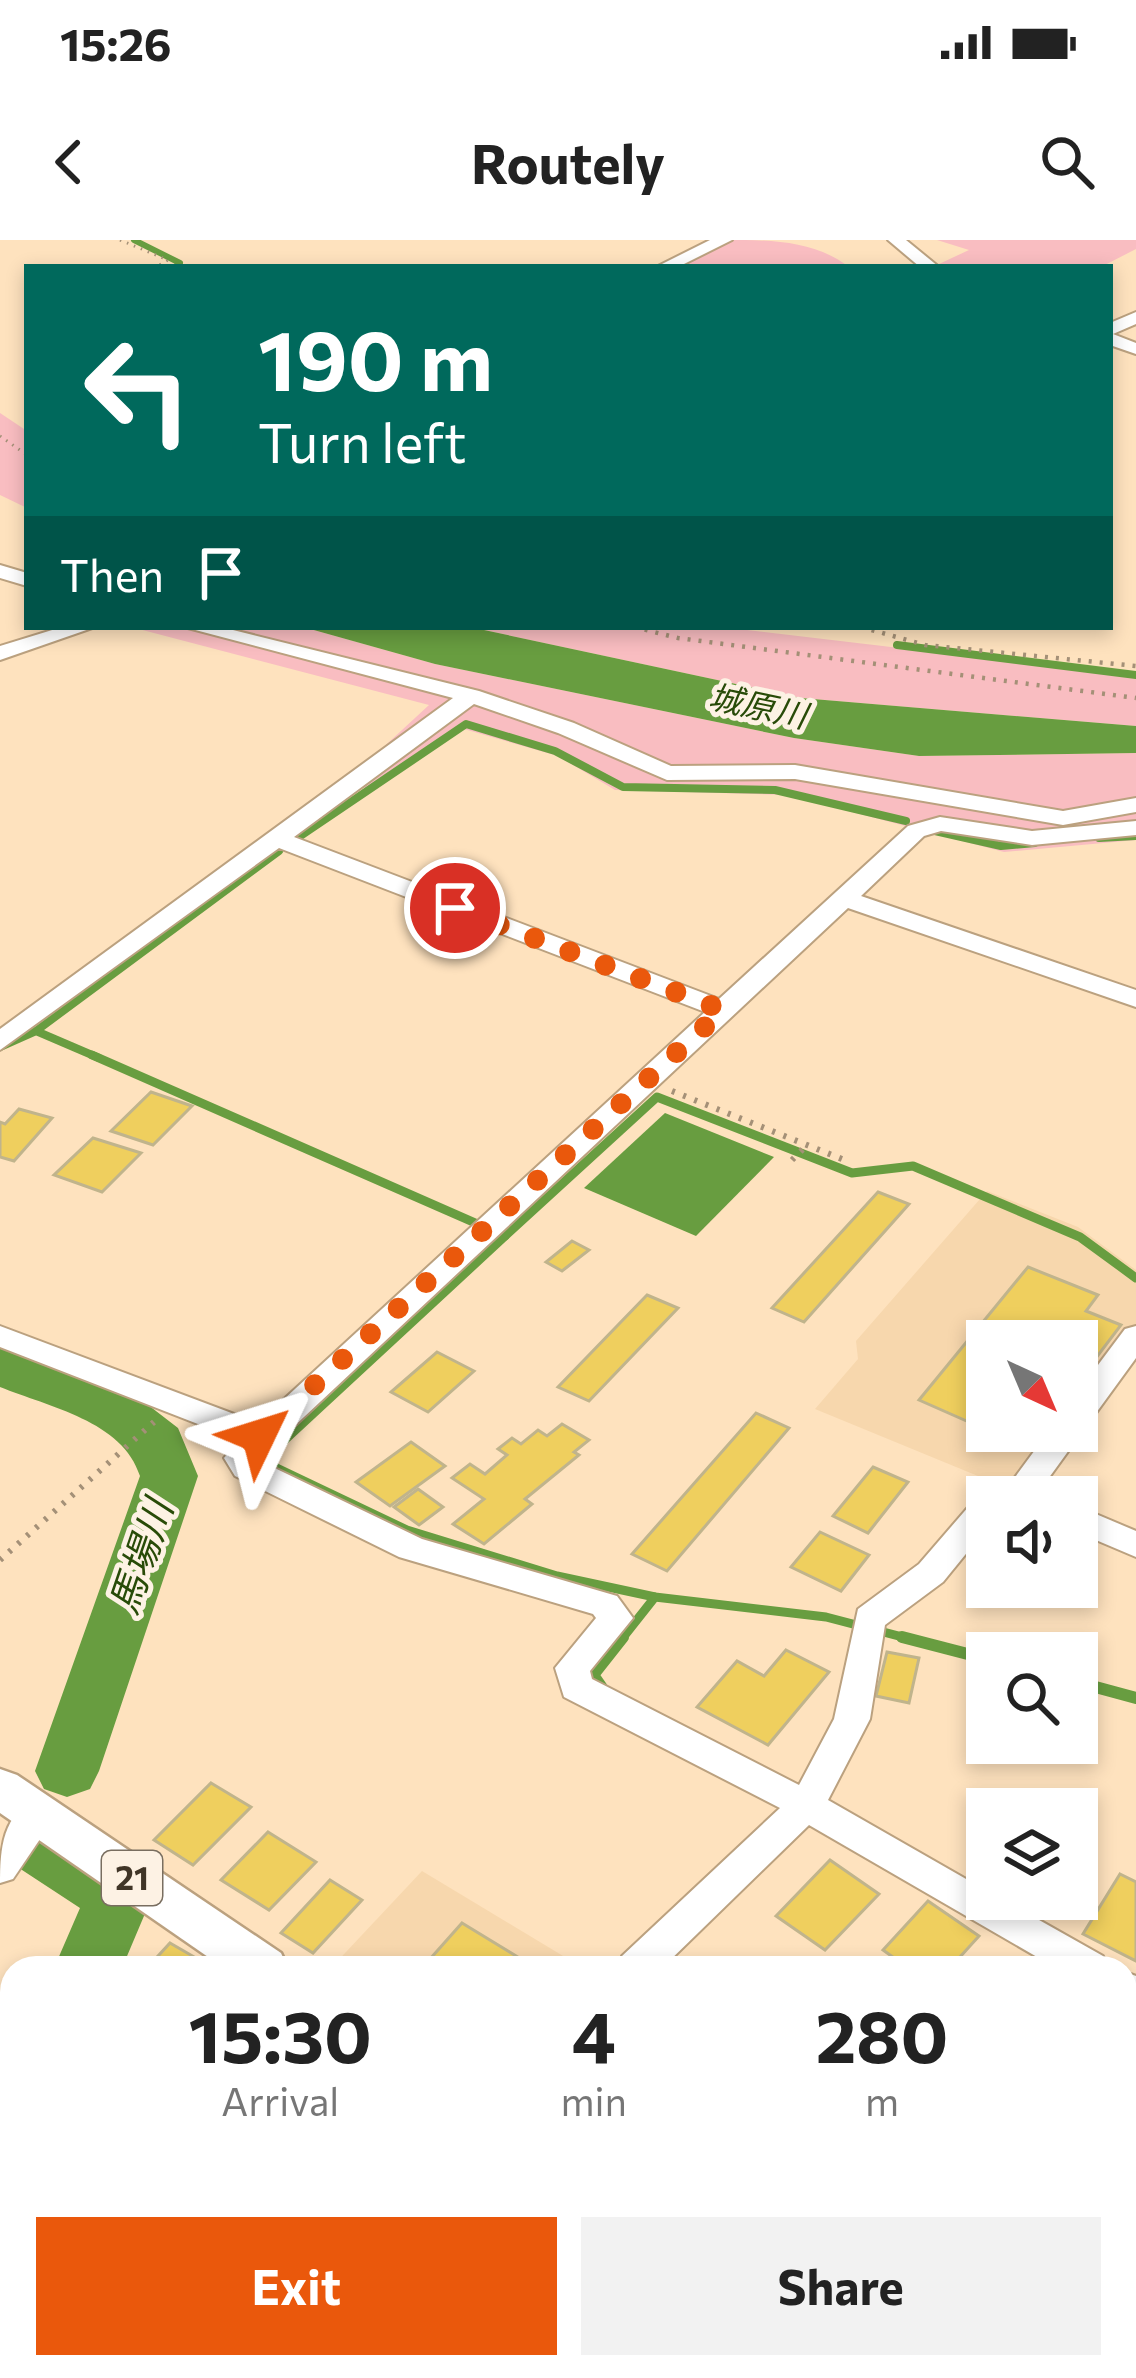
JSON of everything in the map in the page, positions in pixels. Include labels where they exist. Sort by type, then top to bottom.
[{"type":"main road","name":"21","points":[[20,1801],[246,1956]]},
{"type":"street","points":[[671,264],[724,240]]},
{"type":"street","points":[[896,240],[927,264]]},
{"type":"street","points":[[0,653],[74,630]]},
{"type":"street","points":[[207,630],[471,696],[566,728],[668,773],[795,772],[1073,825],[1136,828]]},
{"type":"street","points":[[2,1040],[471,696]]},
{"type":"street","points":[[1068,1956],[806,1805],[576,1687],[572,1668],[616,1618],[605,1605],[411,1548],[246,1468],[240,1458],[928,825],[1031,838],[1136,805]]},
{"type":"street","points":[[277,839],[723,1010]]},
{"type":"street","points":[[847,899],[1136,999]]},
{"type":"street","points":[[0,1336],[259,1436]]},
{"type":"street","points":[[1098,1388],[1136,1336]]},
{"type":"street","points":[[1098,1527],[1136,1544]]},
{"type":"street","points":[[649,1956],[806,1805],[834,1763],[853,1717],[867,1628],[931,1573],[966,1531]]},
{"type":"street","points":[[0,1868],[20,1801]]},
{"type":"path","points":[[120,240],[169,260],[162,264]]},
{"type":"path","points":[[650,630],[1136,698]]},
{"type":"path","points":[[872,630],[925,645],[1136,666]]},
{"type":"path","points":[[646,1081],[847,1161]]},
{"type":"path","points":[[792,1160],[807,1145]]},
{"type":"path","points":[[0,1559],[153,1422]]},
{"type":"shaded area","points":[[725,240],[806,247],[844,264],[689,264],[683,262]]},
{"type":"shaded area","points":[[937,240],[1136,240],[1136,249],[1107,264],[939,264],[969,250]]},
{"type":"shaded area","points":[[0,413],[24,429],[24,507],[0,495]]},
{"type":"shaded area","points":[[142,630],[314,630],[435,664],[794,738],[919,756],[1136,753],[1136,840],[1004,852],[788,795],[615,790],[558,756],[464,729],[371,791],[347,781],[429,705]]},
{"type":"shaded area","points":[[484,630],[747,630],[1136,676],[1136,726],[801,698]]},
{"type":"shaded area","points":[[987,1191],[1078,1227],[1136,1270],[1136,1357],[1098,1407],[1098,1320],[966,1320],[966,1452],[1063,1452],[1045,1476],[978,1476],[815,1409],[858,1359],[856,1341]]},
{"type":"shaded area","points":[[422,1871],[563,1956],[342,1956]]},
{"type":"water","name":"城原川","points":[[314,630],[484,630],[801,698],[1136,726],[1136,753],[919,756],[794,738],[435,664]]},
{"type":"water","points":[[665,1113],[774,1157],[696,1236],[584,1188]]},
{"type":"building","points":[[151,1092],[192,1106],[153,1145],[111,1131]]},
{"type":"building","points":[[19,1109],[52,1118],[14,1161],[0,1157],[0,1122],[5,1124]]},
{"type":"building","points":[[93,1138],[141,1153],[102,1192],[54,1175]]},
{"type":"building","points":[[878,1192],[909,1204],[804,1322],[772,1308]]},
{"type":"building","points":[[572,1241],[589,1250],[562,1271],[546,1262]]},
{"type":"building","points":[[1028,1267],[1098,1295],[1086,1311],[1121,1325],[1098,1355],[1098,1320],[985,1320]]},
{"type":"building","points":[[647,1295],[678,1308],[589,1401],[558,1387]]},
{"type":"building","points":[[966,1343],[966,1421],[919,1400]]},
{"type":"building","points":[[437,1352],[474,1371],[428,1412],[391,1392]]},
{"type":"building","points":[[756,1413],[789,1428],[667,1571],[632,1554]]},
{"type":"building","points":[[562,1424],[589,1440],[574,1452],[579,1455],[525,1499],[532,1504],[484,1544],[453,1524],[484,1499],[452,1478],[470,1464],[485,1474],[507,1455],[498,1449],[512,1438],[521,1444],[538,1430],[547,1436]]},
{"type":"building","points":[[411,1442],[445,1466],[390,1506],[356,1482]]},
{"type":"building","points":[[873,1467],[908,1482],[868,1533],[833,1516]]},
{"type":"building","points":[[418,1489],[443,1507],[419,1525],[394,1507]]},
{"type":"building","points":[[820,1532],[869,1555],[841,1591],[791,1567]]},
{"type":"building","points":[[786,1650],[829,1672],[768,1745],[697,1707],[737,1661],[764,1676]]},
{"type":"building","points":[[887,1652],[919,1658],[909,1703],[876,1696]]},
{"type":"building","points":[[211,1783],[251,1807],[193,1865],[154,1840]]},
{"type":"building","points":[[268,1832],[316,1862],[269,1910],[221,1880]]},
{"type":"building","points":[[830,1860],[879,1894],[825,1950],[776,1916]]},
{"type":"building","points":[[1120,1874],[1136,1882],[1136,1956],[1126,1956],[1083,1934],[1092,1920],[1098,1920],[1098,1910]]},
{"type":"building","points":[[330,1880],[362,1900],[313,1953],[281,1933]]},
{"type":"building","points":[[928,1901],[979,1936],[961,1956],[891,1956],[883,1950]]},
{"type":"building","points":[[462,1923],[516,1956],[433,1956]]},
{"type":"building","points":[[170,1943],[193,1956],[158,1956]]},
{"type":"waterway","points":[[134,240],[179,264]]},
{"type":"waterway","points":[[897,645],[1136,675]]},
{"type":"waterway","points":[[299,837],[466,724],[555,751],[623,787],[775,790],[906,821]]},
{"type":"waterway","points":[[935,831],[1001,846],[1035,843]]},
{"type":"waterway","points":[[1099,838],[1136,836]]},
{"type":"waterway","points":[[36,1031],[279,851]]},
{"type":"waterway","points":[[0,1047],[36,1031]]},
{"type":"waterway","points":[[36,1031],[92,1055]]},
{"type":"waterway","points":[[92,1055],[99,1058]]},
{"type":"waterway","points":[[92,1055],[505,1236]]},
{"type":"waterway","points":[[505,1236],[657,1097],[852,1173],[913,1166],[1080,1237],[1136,1278]]},
{"type":"waterway","points":[[505,1236],[262,1461],[407,1530],[557,1576],[655,1597]]},
{"type":"waterway","name":"馬場川","points":[[0,1366],[123,1415],[158,1442],[169,1476],[67,1771]]},
{"type":"waterway","points":[[621,1640],[655,1597]]},
{"type":"waterway","points":[[655,1597],[826,1617],[914,1640]]},
{"type":"waterway","points":[[602,1688],[593,1675],[623,1637]]},
{"type":"waterway","points":[[902,1637],[966,1654]]},
{"type":"waterway","points":[[1098,1688],[1136,1698]]},
{"type":"waterway","name":"馬場川","points":[[42,1849],[118,1897],[93,1956]]},
{"type":"route","points":[[259,1436],[723,1010],[455,908]]}]
